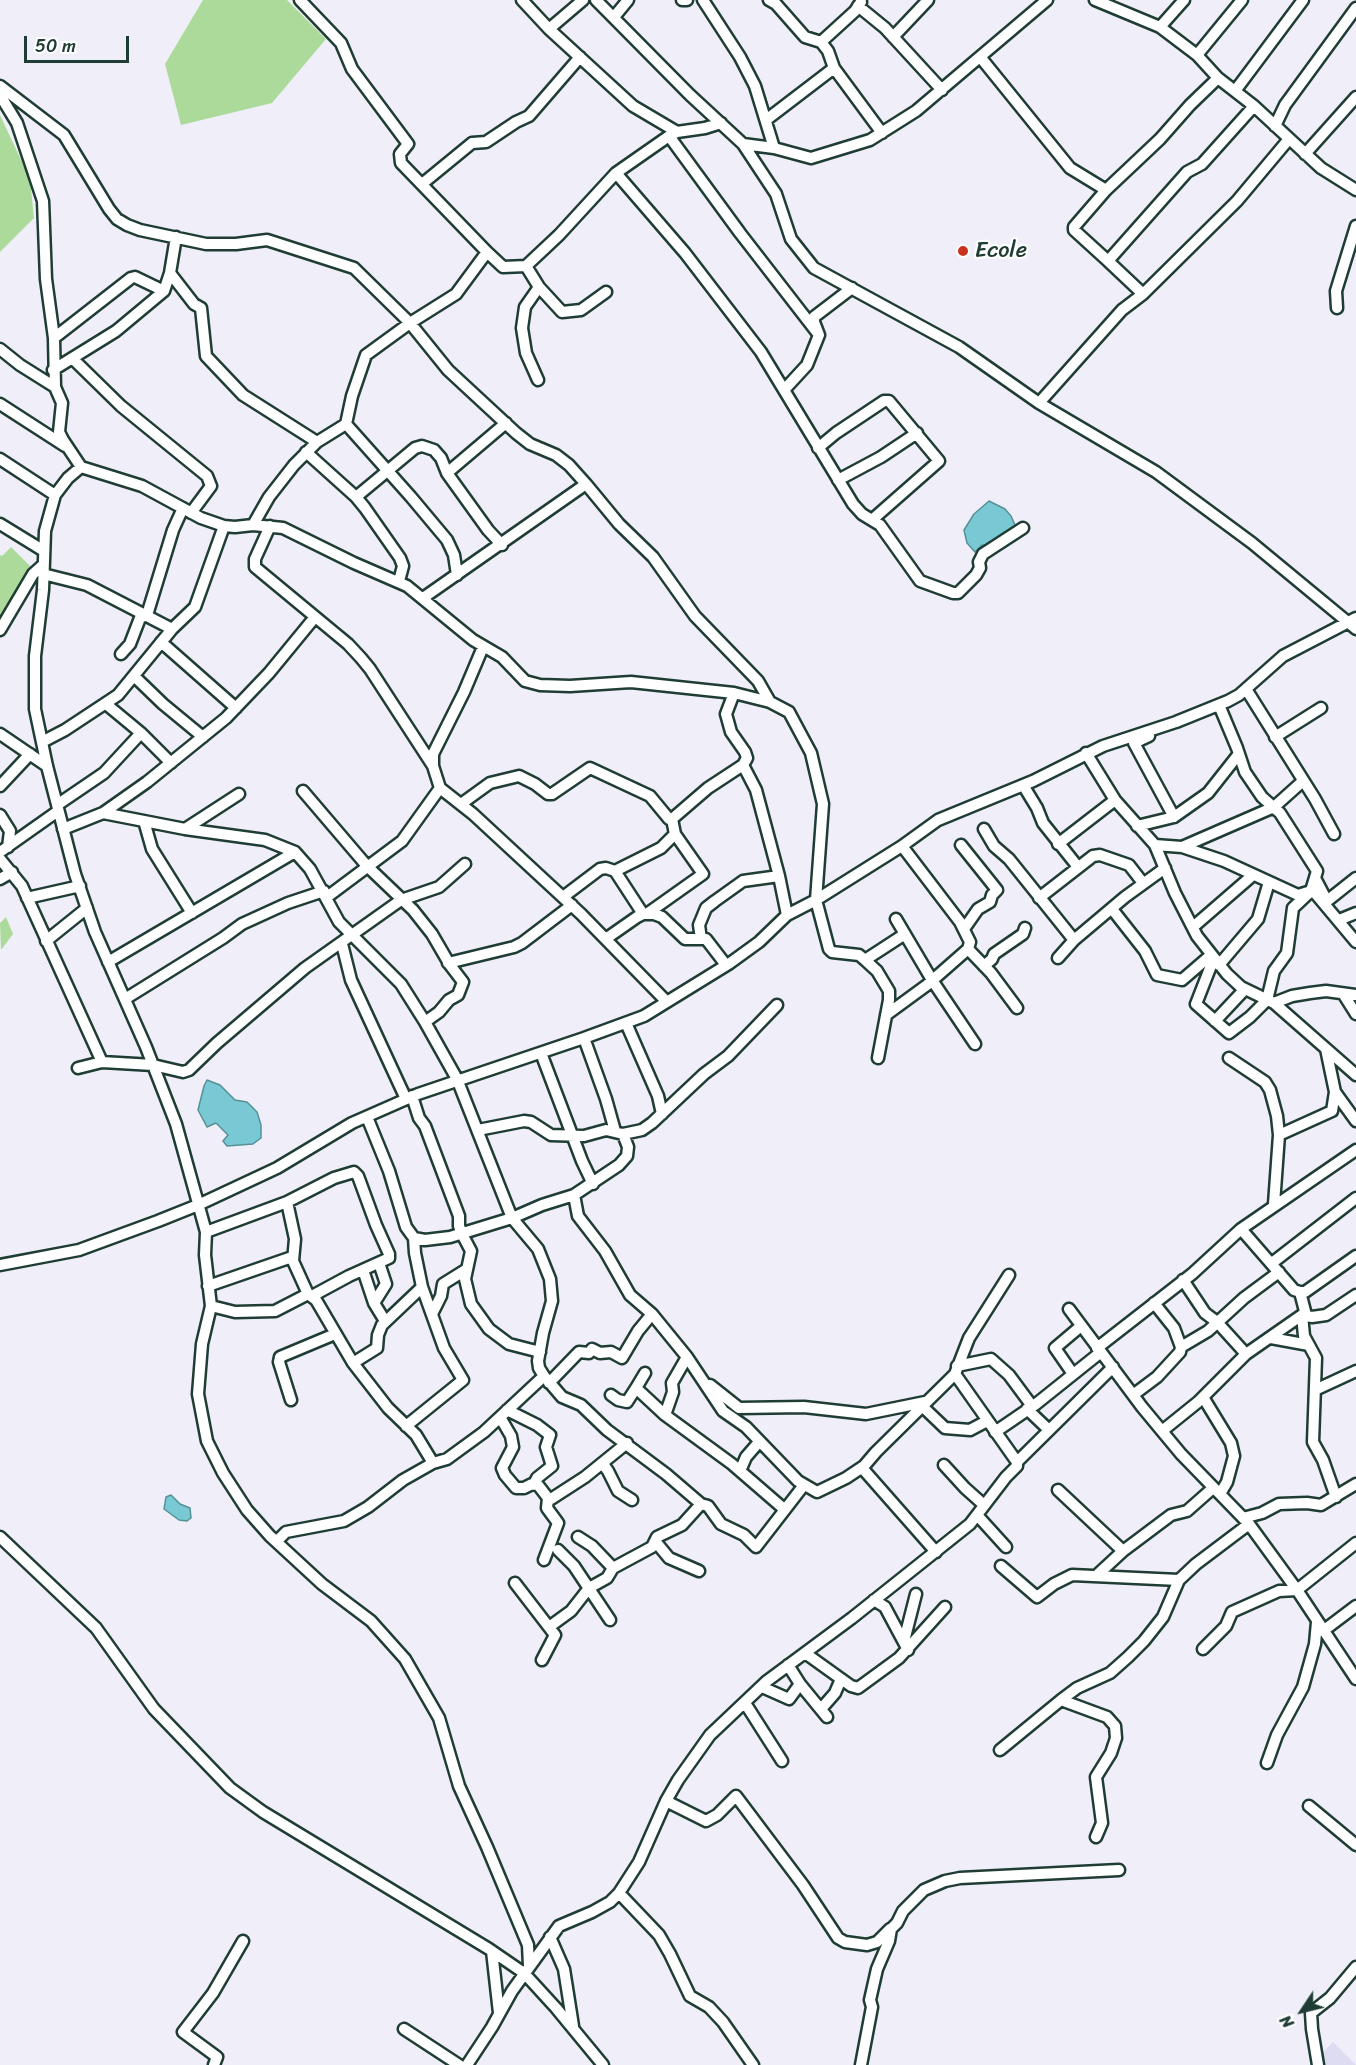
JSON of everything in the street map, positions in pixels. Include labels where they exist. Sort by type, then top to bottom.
[{"type":"street","points":[[300,0],[341,43],[352,69],[408,144],[400,154],[401,163],[503,267],[526,266],[560,236],[616,173],[673,134],[705,129],[721,123]]},
{"type":"street","points":[[522,0],[549,29],[633,106],[673,134],[740,233],[819,335]]},
{"type":"street","points":[[549,29],[583,0]]},
{"type":"street","points":[[0,1265],[79,1250],[198,1205],[277,1168],[343,1128],[409,1098],[644,1016],[730,963],[759,942],[787,915],[816,900],[902,846],[938,820],[1023,785],[1086,753],[1219,705],[1239,695],[1282,656],[1354,623],[1156,472],[1039,403],[959,347],[814,268],[791,239],[776,194],[743,144],[690,95],[596,0]]},
{"type":"street","points":[[614,17],[628,0]]},
{"type":"street","points":[[682,0],[687,0]]},
{"type":"street","points":[[703,0],[740,57],[755,86],[774,148]]},
{"type":"street","points":[[770,0],[776,3],[804,38],[821,42],[828,51],[834,68],[882,134]]},
{"type":"street","points":[[893,37],[928,0]]},
{"type":"street","points":[[743,144],[774,148],[811,158],[870,140],[916,111],[1047,0]]},
{"type":"street","points":[[1095,0],[1160,27],[1197,55],[1218,78],[1254,106],[1321,168],[1356,190]]},
{"type":"street","points":[[1160,27],[1184,0]]},
{"type":"street","points":[[1197,55],[1242,0]]},
{"type":"street","points":[[1235,91],[1303,0]]},
{"type":"street","points":[[821,42],[860,3],[942,90]]},
{"type":"street","points":[[1275,126],[1285,105],[1356,8]]},
{"type":"street","points":[[422,184],[472,143],[486,142],[516,122],[530,116],[580,57]]},
{"type":"street","points":[[981,58],[1070,168],[1106,190]]},
{"type":"street","points":[[766,120],[834,68]]},
{"type":"street","points":[[1143,294],[1076,234],[1074,227],[1106,190],[1160,139],[1218,78]]},
{"type":"street","points":[[0,86],[64,135],[117,219],[140,230],[206,244],[236,244],[267,240],[354,268],[410,323],[448,370],[530,444],[556,455],[569,465],[619,524],[660,565],[701,622],[758,681],[770,702]]},
{"type":"street","points":[[0,95],[16,123],[43,201],[46,279],[54,338],[55,387],[62,403],[59,432],[81,467],[142,486],[187,510],[224,526],[253,525],[283,528],[354,563],[399,581],[483,647],[502,657],[525,681],[540,685],[584,686],[631,682],[734,693],[770,702],[789,712],[811,753],[823,804],[816,900],[829,949],[832,952],[859,955],[877,971],[889,991],[878,1058]]},
{"type":"street","points":[[1305,154],[1356,97]]},
{"type":"street","points":[[1108,261],[1186,172],[1202,164],[1254,106]]},
{"type":"street","points":[[1039,403],[1122,310],[1143,294],[1237,201],[1289,140]]},
{"type":"street","points":[[616,173],[684,253],[761,352],[838,480],[862,514],[880,525],[920,581],[958,593],[980,568],[979,562],[983,554],[1023,528]]},
{"type":"street","points":[[1337,308],[1336,291],[1356,226]]},
{"type":"street","points":[[54,370],[116,331],[164,291],[170,273],[176,237]]},
{"type":"street","points":[[253,525],[269,497],[306,452],[317,442],[346,424],[352,396],[366,355],[410,323],[456,294],[487,252]]},
{"type":"street","points":[[526,266],[539,286],[562,312],[581,310],[606,292]]},
{"type":"street","points":[[170,273],[194,304],[201,308],[206,356],[243,395],[317,442]]},
{"type":"street","points":[[54,338],[131,278],[135,277],[164,291]]},
{"type":"street","points":[[538,380],[526,353],[522,327],[525,307],[539,286]]},
{"type":"street","points":[[784,390],[807,365],[819,335],[814,317],[852,288]]},
{"type":"street","points":[[0,349],[55,387]]},
{"type":"street","points":[[72,357],[121,406],[207,476],[211,486],[187,510],[173,530],[147,615],[140,618],[130,644],[121,654]]},
{"type":"street","points":[[818,448],[884,401],[889,401],[939,461],[873,519]]},
{"type":"street","points":[[0,404],[68,448]]},
{"type":"street","points":[[447,473],[506,423]]},
{"type":"street","points":[[346,424],[447,540],[454,555],[457,574]]},
{"type":"street","points":[[838,480],[881,457],[917,433]]},
{"type":"street","points":[[356,497],[415,448],[422,446],[434,450],[441,458],[447,473],[488,530],[502,545]]},
{"type":"street","points":[[306,452],[356,497],[400,558],[403,566],[399,581]]},
{"type":"street","points":[[0,459],[55,495]]},
{"type":"street","points":[[81,467],[68,478],[55,495],[45,531],[43,590],[34,681],[35,709],[63,829],[87,908],[180,1134],[206,1232],[205,1255],[211,1306],[202,1344],[198,1394],[207,1441],[222,1473],[247,1510],[322,1584],[371,1621],[405,1659],[439,1718],[459,1786],[528,1945],[527,1970]]},
{"type":"street","points":[[423,598],[502,545],[586,484]]},
{"type":"street","points":[[0,524],[44,551]]},
{"type":"street","points":[[42,742],[66,730],[118,695],[172,629],[195,608],[224,526]]},
{"type":"street","points":[[270,526],[255,559],[255,567],[348,644],[370,669],[433,766],[440,788],[461,804],[572,905],[607,938],[667,1002]]},
{"type":"street","points":[[0,630],[33,574],[43,569],[87,585],[172,629]]},
{"type":"street","points":[[63,829],[103,813],[171,764],[236,708],[269,673],[315,617]]},
{"type":"street","points":[[161,642],[236,708]]},
{"type":"street","points":[[433,766],[435,745],[464,692],[483,647]]},
{"type":"street","points":[[134,676],[203,737]]},
{"type":"street","points":[[1246,689],[1334,834]]},
{"type":"street","points":[[672,819],[708,788],[743,765],[747,758],[746,752],[731,732],[726,714],[734,693]]},
{"type":"street","points":[[106,704],[141,733],[171,764]]},
{"type":"street","points":[[1219,705],[1245,772],[1262,797],[1280,813],[1317,871],[1311,891],[1293,909],[1287,953],[1274,971],[1270,1001]]},
{"type":"street","points":[[1275,737],[1321,708]]},
{"type":"street","points":[[1174,817],[1134,743],[1176,722]]},
{"type":"street","points":[[4,849],[104,773],[141,733]]},
{"type":"street","points":[[0,734],[47,766]]},
{"type":"street","points":[[1086,753],[1115,800],[1155,845],[1193,927],[1227,974],[1245,989],[1270,1001],[1356,1075]]},
{"type":"street","points":[[0,786],[30,754]]},
{"type":"street","points":[[1137,826],[1174,817],[1208,793],[1238,755]]},
{"type":"street","points":[[743,765],[756,790],[787,915]]},
{"type":"street","points":[[461,804],[490,783],[519,776],[548,794],[552,794],[590,768],[650,796],[669,819],[672,819]]},
{"type":"street","points":[[1182,847],[1274,807],[1303,781]]},
{"type":"street","points":[[1023,785],[1043,823],[1078,867]]},
{"type":"street","points":[[124,999],[194,957],[242,924],[288,903],[325,894],[367,866],[402,841],[440,788]]},
{"type":"street","points":[[303,791],[367,866],[414,910],[432,934],[448,963],[464,982],[458,995],[449,1000],[439,1012],[425,1022]]},
{"type":"street","points":[[185,829],[239,794]]},
{"type":"street","points":[[1058,844],[1115,800]]},
{"type":"street","points":[[103,813],[185,829],[265,840],[295,852],[306,863],[339,922],[401,984],[425,1022],[457,1080],[512,1218],[538,1249],[550,1279],[552,1301],[538,1361],[539,1368],[547,1380],[562,1397],[581,1405],[607,1430],[627,1443],[701,1504],[708,1506],[721,1524],[744,1535],[756,1547],[804,1485]]},
{"type":"street","points":[[0,815],[10,831],[4,849]]},
{"type":"street","points":[[607,938],[703,874],[675,834],[672,819]]},
{"type":"street","points":[[144,820],[152,849],[192,913]]},
{"type":"street","points":[[984,829],[994,846],[1009,859],[1074,940]]},
{"type":"street","points":[[615,871],[661,848],[675,834]]},
{"type":"street","points":[[961,845],[997,890],[990,902],[978,909],[964,929]]},
{"type":"street","points":[[1155,845],[1182,847],[1224,861],[1298,895],[1311,891]]},
{"type":"street","points":[[886,1015],[968,949],[970,942],[964,929],[902,846]]},
{"type":"street","points":[[108,962],[295,852]]},
{"type":"street","points":[[1039,898],[1093,856],[1100,855],[1129,865],[1143,883]]},
{"type":"street","points":[[0,859],[22,886],[102,1062]]},
{"type":"street","points":[[78,1068],[102,1062],[153,1065],[183,1072],[189,1070],[305,968],[352,937],[401,900],[439,887],[465,864]]},
{"type":"street","points":[[1058,958],[1074,940],[1143,883],[1165,868]]},
{"type":"street","points":[[563,897],[600,869],[615,871],[646,914],[662,917],[685,939],[706,939],[726,965]]},
{"type":"street","points":[[0,879],[12,872]]},
{"type":"street","points":[[1193,927],[1253,875]]},
{"type":"street","points":[[701,939],[699,925],[706,908],[743,881],[779,876]]},
{"type":"street","points":[[1315,878],[1327,901],[1356,878]]},
{"type":"street","points":[[1112,909],[1145,951],[1157,975],[1182,980],[1215,959],[1258,919],[1269,882]]},
{"type":"street","points":[[27,898],[80,886]]},
{"type":"street","points":[[1311,891],[1325,903],[1356,942]]},
{"type":"street","points":[[448,963],[514,947],[572,905]]},
{"type":"street","points":[[46,941],[87,908]]},
{"type":"street","points":[[1339,920],[1356,913]]},
{"type":"street","points":[[896,919],[932,980],[975,1044]]},
{"type":"street","points":[[984,966],[994,954],[1023,934],[1025,928]]},
{"type":"street","points":[[866,960],[905,934]]},
{"type":"street","points":[[342,944],[351,980],[425,1126],[459,1216],[459,1226],[471,1251],[465,1279],[471,1304],[489,1329],[509,1344],[540,1352]]},
{"type":"street","points":[[968,949],[1017,1008]]},
{"type":"street","points":[[1215,959],[1196,1004],[1229,1033],[1270,1001],[1326,991],[1356,995]]},
{"type":"street","points":[[1215,1021],[1245,989]]},
{"type":"street","points":[[1344,994],[1356,1014]]},
{"type":"street","points":[[478,1130],[524,1121],[531,1122],[551,1135],[584,1136],[606,1130],[619,1132],[642,1130],[704,1074],[728,1056],[777,1005]]},
{"type":"street","points":[[626,1023],[658,1096],[662,1114]]},
{"type":"street","points":[[414,1238],[442,1238],[462,1234],[574,1195],[619,1165],[627,1156],[628,1147],[619,1132],[584,1038]]},
{"type":"street","points":[[1279,1135],[1332,1111],[1335,1092],[1326,1049]]},
{"type":"street","points":[[541,1053],[572,1136],[593,1184]]},
{"type":"street","points":[[1229,1058],[1265,1082],[1270,1090],[1279,1135],[1274,1204]]},
{"type":"street","points":[[1335,1092],[1356,1121]]},
{"type":"street","points":[[367,1117],[389,1171],[406,1227],[414,1238],[422,1287],[444,1348],[464,1380],[406,1426]]},
{"type":"street","points":[[995,1432],[1073,1374],[1240,1229],[1356,1150]]},
{"type":"street","points":[[206,1232],[287,1202],[334,1178],[354,1172],[357,1173],[375,1225],[389,1254],[389,1258],[275,1311],[235,1312],[211,1306]]},
{"type":"street","points":[[574,1195],[578,1215],[605,1251],[630,1294],[652,1314],[687,1357],[723,1411],[746,1427],[798,1481],[817,1492],[846,1479],[864,1466],[956,1370],[969,1338],[1009,1275]]},
{"type":"street","points":[[1134,1395],[1177,1356],[1181,1347],[1208,1331],[1275,1268],[1356,1198]]},
{"type":"street","points":[[287,1202],[295,1239],[292,1257],[310,1295],[353,1363],[388,1408],[416,1435],[433,1463]]},
{"type":"street","points":[[1240,1229],[1294,1290],[1300,1292],[1305,1292],[1356,1256]]},
{"type":"street","points":[[208,1286],[292,1257]]},
{"type":"street","points":[[374,1303],[387,1284],[379,1263]]},
{"type":"street","points":[[432,1314],[441,1296],[443,1284],[467,1269]]},
{"type":"street","points":[[363,1270],[374,1303],[385,1321]]},
{"type":"street","points":[[1183,1280],[1205,1313],[1217,1322],[1246,1354]]},
{"type":"street","points":[[353,1363],[377,1348],[378,1335],[385,1321],[422,1287]]},
{"type":"street","points":[[1300,1292],[1304,1315],[1302,1328],[1316,1358],[1313,1442],[1323,1460],[1336,1497]]},
{"type":"street","points":[[1162,1431],[1203,1397],[1246,1354],[1304,1315],[1312,1317],[1326,1315],[1356,1295]]},
{"type":"street","points":[[1154,1303],[1174,1328],[1181,1347]]},
{"type":"street","points":[[1069,1309],[1181,1454],[1246,1521],[1297,1590],[1356,1679]]},
{"type":"street","points":[[277,1541],[286,1533],[344,1521],[368,1507],[403,1480],[447,1458],[484,1432],[579,1352],[589,1353],[592,1348],[600,1353],[611,1352],[622,1358],[638,1331],[652,1314]]},
{"type":"street","points":[[1073,1374],[1055,1348],[1081,1326]]},
{"type":"street","points":[[291,1400],[279,1362],[280,1357],[335,1334]]},
{"type":"street","points":[[1270,1338],[1309,1345]]},
{"type":"street","points":[[665,1415],[673,1392],[672,1383],[687,1357]]},
{"type":"street","points":[[956,1370],[992,1359],[1009,1375],[1029,1408],[1049,1430]]},
{"type":"street","points":[[467,2065],[527,1970],[559,1926],[592,1912],[610,1902],[619,1893],[639,1862],[666,1801],[685,1769],[710,1735],[788,1665],[970,1524],[1017,1466],[1017,1462],[1113,1367]]},
{"type":"street","points":[[956,1370],[1017,1462]]},
{"type":"street","points":[[1315,1390],[1356,1371]]},
{"type":"street","points":[[611,1395],[627,1402],[645,1373]]},
{"type":"street","points":[[702,1380],[739,1408],[804,1407],[866,1414],[924,1403]]},
{"type":"street","points":[[636,1388],[665,1415],[740,1471],[784,1509]]},
{"type":"street","points":[[1096,1576],[1123,1551],[1171,1515],[1187,1511],[1227,1482],[1233,1456],[1231,1443],[1203,1397]]},
{"type":"street","points":[[924,1403],[945,1428],[970,1430],[987,1420]]},
{"type":"street","points":[[504,1414],[537,1425],[550,1435],[546,1447],[552,1466],[537,1478],[534,1484],[524,1488],[516,1488],[502,1468],[513,1447],[512,1436],[504,1414]]},
{"type":"street","points":[[740,1471],[746,1457],[759,1442]]},
{"type":"street","points":[[548,1498],[571,1487],[627,1443]]},
{"type":"street","points":[[603,1464],[618,1491],[632,1500]]},
{"type":"street","points":[[944,1465],[984,1505]]},
{"type":"street","points":[[864,1466],[865,1473],[936,1552]]},
{"type":"street","points":[[534,1484],[538,1485],[548,1498],[548,1508],[558,1523],[544,1560]]},
{"type":"street","points":[[1000,1750],[1077,1688],[1110,1673],[1144,1641],[1163,1617],[1179,1580],[1246,1521],[1279,1504],[1321,1505],[1356,1484]]},
{"type":"street","points":[[1058,1490],[1123,1551]]},
{"type":"street","points":[[549,1627],[571,1611],[589,1588],[607,1578],[613,1568],[652,1547],[657,1537],[682,1525],[701,1504]]},
{"type":"street","points":[[977,1515],[1006,1546]]},
{"type":"street","points":[[0,1537],[96,1628],[154,1709],[230,1788],[263,1812],[527,1970],[603,2065]]},
{"type":"street","points":[[578,1537],[592,1546],[613,1568]]},
{"type":"street","points":[[655,1541],[669,1558],[699,1571]]},
{"type":"street","points":[[1203,1649],[1226,1626],[1232,1612],[1279,1591],[1297,1590],[1356,1543]]},
{"type":"street","points":[[558,1550],[574,1566],[610,1620]]},
{"type":"street","points":[[1001,1566],[1037,1597],[1054,1584],[1072,1575],[1179,1580]]},
{"type":"street","points":[[515,1582],[555,1635],[542,1660]]},
{"type":"street","points":[[906,1646],[916,1594]]},
{"type":"street","points":[[874,1600],[885,1606],[906,1646]]},
{"type":"street","points":[[1267,1763],[1277,1735],[1303,1687],[1320,1626],[1356,1606]]},
{"type":"street","points":[[804,1653],[851,1686],[858,1688],[906,1646],[945,1607]]},
{"type":"street","points":[[788,1665],[824,1713],[842,1679]]},
{"type":"street","points":[[762,1687],[789,1699],[800,1684]]},
{"type":"street","points":[[1061,1700],[1107,1717],[1115,1726],[1116,1738],[1111,1753],[1096,1777],[1102,1823],[1096,1837]]},
{"type":"street","points":[[745,1703],[782,1761]]},
{"type":"street","points":[[666,1801],[706,1821],[717,1815],[736,1796],[803,1885],[838,1938],[845,1942],[867,1945],[877,1942],[897,1923],[903,1911],[924,1890],[945,1881],[960,1878],[1119,1870]]},
{"type":"street","points":[[1310,1806],[1356,1845]]},
{"type":"street","points":[[619,1893],[659,1935],[690,1996],[709,2007],[723,2022],[753,2065]]},
{"type":"street","points":[[861,2065],[872,2007],[870,2000],[877,1969],[889,1941],[891,1929]]},
{"type":"street","points":[[550,1937],[564,1969],[573,2028]]},
{"type":"street","points":[[214,2065],[217,2057],[183,2032],[213,1993],[243,1941]]},
{"type":"street","points":[[492,1951],[500,2014]]},
{"type":"street","points":[[1318,2065],[1311,2013],[1330,1998],[1356,1967]]},
{"type":"street","points":[[404,2029],[459,2065]]},
{"type":"shaded area","points":[[1333,2042],[1356,2065],[1311,2065]]},
{"type":"green space","points":[[203,0],[287,0],[326,39],[272,103],[181,125],[165,64]]},
{"type":"green space","points":[[0,115],[30,179],[34,218],[0,252]]},
{"type":"green space","points":[[11,547],[31,567],[0,619],[0,555],[2,556]]},
{"type":"green space","points":[[6,917],[13,934],[1,950],[0,923]]},
{"type":"water","points":[[989,501],[1005,509],[1011,516],[1015,525],[1014,529],[987,546],[982,545],[975,552],[967,543],[964,530],[974,514]]},
{"type":"water","points":[[207,1080],[220,1085],[235,1100],[247,1102],[257,1112],[261,1125],[261,1138],[253,1144],[227,1146],[223,1141],[228,1135],[216,1123],[207,1127],[198,1110]]},
{"type":"water","points":[[171,1495],[180,1504],[190,1508],[191,1518],[187,1521],[179,1520],[164,1509],[166,1497]]},
{"type":"place","name":"Ecole","points":[[963,251]]}]
